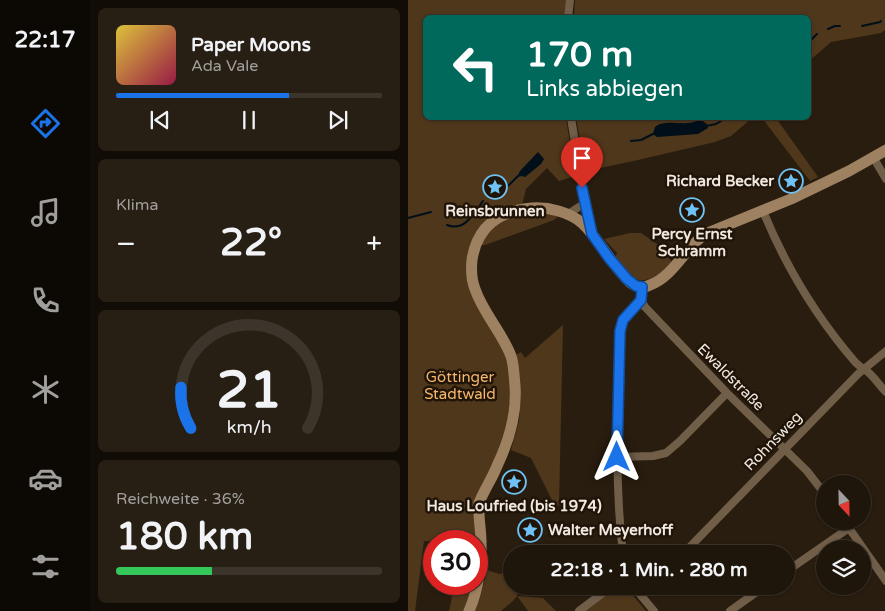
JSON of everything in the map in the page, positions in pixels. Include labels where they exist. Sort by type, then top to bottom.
[{"type":"street","points":[[564,0],[569,9]]},
{"type":"street","points":[[568,15],[570,0]]},
{"type":"street","points":[[571,120],[592,234]]},
{"type":"street","points":[[469,611],[481,566],[479,504],[506,447],[514,410],[515,388],[512,358],[504,340],[487,314],[475,290],[471,272],[474,251],[481,232],[501,216],[531,208],[544,208],[568,214],[581,222],[592,234],[627,279],[636,286],[650,286],[658,282],[674,267],[694,243],[705,234],[820,186],[886,150]]},
{"type":"street","points":[[873,157],[886,179]]},
{"type":"street","points":[[568,214],[585,203]]},
{"type":"street","points":[[763,211],[783,257],[810,303],[858,365],[868,372],[886,392]]},
{"type":"street","points":[[622,545],[617,457],[620,331],[623,320],[641,300],[642,287]]},
{"type":"street","name":"Ewaldstraße","points":[[641,300],[645,307],[727,393],[807,471],[816,483]]},
{"type":"street","name":"Rohnsweg","points":[[692,545],[864,369],[886,351]]},
{"type":"street","points":[[617,457],[666,453],[727,393]]},
{"type":"street","points":[[795,565],[840,530]]},
{"type":"street","points":[[850,530],[886,581]]},
{"type":"street","points":[[579,611],[600,595]]},
{"type":"street","points":[[730,611],[752,595]]},
{"type":"street","points":[[642,596],[654,611]]},
{"type":"green space","name":"Göttinger Stadtwald","points":[[408,0],[567,0],[565,15],[423,15],[423,120],[566,120],[575,176],[559,181],[547,168],[526,189],[522,205],[493,218],[468,271],[509,360],[512,387],[505,439],[477,498],[477,530],[423,530],[423,549],[415,611],[408,611]]},
{"type":"green space","points":[[575,0],[885,0],[885,30],[881,33],[831,42],[811,59],[811,15],[574,15]]},
{"type":"green space","points":[[576,120],[750,120],[731,136],[715,142],[586,171]]},
{"type":"green space","points":[[764,120],[777,120],[818,177],[810,181]]},
{"type":"green space","points":[[542,213],[559,216],[554,220],[482,245],[481,243],[488,233],[498,223],[516,216]]},
{"type":"green space","points":[[630,233],[641,233],[657,244],[672,262],[659,274],[648,279],[642,280],[631,276],[615,258],[617,253],[604,239]]},
{"type":"green space","points":[[563,325],[559,505],[555,506],[531,458],[511,450],[519,421],[520,407],[516,355],[521,352],[525,358]]},
{"type":"green space","points":[[488,570],[499,574],[503,573],[503,595],[517,596],[501,611],[475,611],[481,595],[488,595]]},
{"type":"green space","points":[[452,595],[469,595],[464,611],[449,611]]},
{"type":"green space","points":[[602,595],[633,595],[646,611],[582,611]]},
{"type":"green space","points":[[517,596],[543,598],[556,611],[528,611]]},
{"type":"water","points":[[700,120],[707,124],[708,128],[698,134],[657,137],[653,134],[655,127],[662,124],[689,123]]},
{"type":"water","points":[[538,152],[544,159],[541,164],[525,177],[517,177],[520,171]]},
{"type":"waterway","points":[[862,26],[881,21]]},
{"type":"waterway","points":[[828,29],[840,26]]},
{"type":"waterway","points":[[811,40],[817,34]]},
{"type":"waterway","points":[[706,126],[716,124],[723,120]]},
{"type":"waterway","points":[[631,141],[641,140],[655,133]]},
{"type":"waterway","points":[[490,197],[509,185],[518,176]]},
{"type":"waterway","points":[[447,225],[459,226],[464,224],[483,201]]},
{"type":"waterway","points":[[408,218],[431,212]]},
{"type":"place","name":"Richard Becker","points":[[791,181]]},
{"type":"place","name":"Reinsbrunnen","points":[[495,187]]},
{"type":"place","name":"Percy Ernst Schramm","points":[[692,210]]},
{"type":"place","name":"Haus Loufried (bis 1974)","points":[[514,482]]},
{"type":"place","name":"Walter Meyerhoff","points":[[530,530]]},
{"type":"route","points":[[582,188],[592,234],[627,279],[632,284],[642,287],[641,300],[623,320],[620,331],[617,457]]}]
